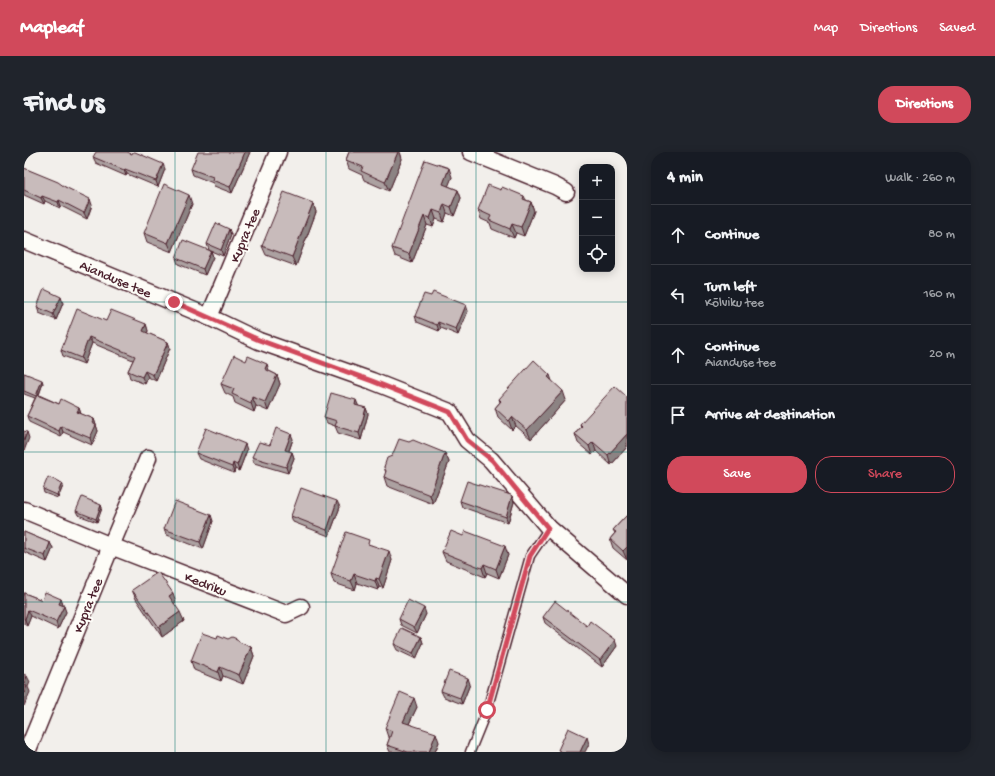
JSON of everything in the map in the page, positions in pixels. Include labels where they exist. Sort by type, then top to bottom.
[{"type":"street","name":"Kupra tee","points":[[209,317],[278,152]]},
{"type":"street","points":[[471,152],[555,186],[566,192]]},
{"type":"street","name":"Aianduse tee","points":[[24,240],[209,317],[259,340],[372,381],[450,412],[467,440],[492,460],[548,528],[627,595]]},
{"type":"street","name":"Kupra tee","points":[[27,752],[148,458]]},
{"type":"street","name":"Kedriku","points":[[24,510],[111,546],[286,614],[301,607]]},
{"type":"lane","points":[[470,752],[487,710],[530,556],[548,528]]},
{"type":"building","points":[[96,152],[127,152],[132,154],[135,152],[163,164],[156,181],[93,157]]},
{"type":"building","points":[[198,152],[245,152],[230,187],[212,180],[213,177],[191,169]]},
{"type":"building","points":[[349,152],[398,152],[385,182],[361,171],[363,167],[346,160]]},
{"type":"building","points":[[425,160],[449,168],[443,184],[458,190],[451,207],[444,204],[441,213],[433,210],[430,218],[424,216],[409,254],[392,248]]},
{"type":"building","points":[[24,168],[58,182],[90,199],[84,213],[59,200],[58,202],[42,196],[41,198],[24,190]]},
{"type":"building","points":[[164,184],[189,195],[168,243],[144,233]]},
{"type":"building","points":[[488,185],[501,190],[502,187],[524,196],[523,199],[531,202],[521,227],[512,224],[510,229],[489,220],[491,216],[478,210]]},
{"type":"building","points":[[284,192],[313,203],[292,257],[262,246]]},
{"type":"building","points":[[216,223],[229,229],[221,250],[207,244]]},
{"type":"building","points":[[183,240],[211,251],[203,269],[176,258]]},
{"type":"building","points":[[44,289],[61,297],[53,314],[37,307]]},
{"type":"building","points":[[433,292],[466,305],[456,329],[438,322],[437,325],[415,316],[424,294],[431,296]]},
{"type":"building","points":[[77,309],[106,321],[111,310],[146,324],[143,331],[168,342],[153,375],[145,371],[142,377],[128,371],[135,356],[89,337],[81,358],[61,350]]},
{"type":"building","points":[[234,355],[246,361],[248,356],[267,364],[265,369],[277,375],[265,402],[252,397],[251,403],[232,394],[234,389],[221,384]]},
{"type":"building","points":[[534,360],[550,375],[548,377],[563,391],[527,430],[512,417],[509,421],[495,408],[501,401],[499,399]]},
{"type":"building","points":[[24,373],[42,380],[36,396],[24,391]]},
{"type":"building","points":[[615,386],[627,397],[627,434],[608,455],[593,442],[589,446],[575,434],[582,426],[580,424]]},
{"type":"building","points":[[331,393],[356,400],[355,405],[366,408],[359,433],[335,426],[337,421],[324,417]]},
{"type":"building","points":[[37,395],[59,404],[61,399],[79,408],[77,412],[94,419],[92,423],[96,425],[90,438],[61,426],[59,431],[27,416]]},
{"type":"building","points":[[206,428],[245,444],[237,465],[233,463],[232,467],[196,453]]},
{"type":"building","points":[[276,428],[291,434],[285,450],[292,452],[286,467],[252,457],[259,442],[270,445]]},
{"type":"building","points":[[24,431],[27,432],[24,440]]},
{"type":"building","points":[[399,439],[409,442],[413,440],[445,453],[430,495],[384,477],[386,471],[384,467],[387,458],[392,456]]},
{"type":"building","points":[[48,477],[62,483],[57,495],[43,489]]},
{"type":"building","points":[[467,481],[511,495],[506,517],[460,501]]},
{"type":"building","points":[[301,488],[337,501],[327,530],[291,516]]},
{"type":"building","points":[[82,497],[101,505],[96,519],[76,511]]},
{"type":"building","points":[[175,501],[211,515],[200,542],[164,529]]},
{"type":"building","points":[[627,515],[627,547],[623,551],[610,539],[616,532],[613,530]]},
{"type":"building","points":[[451,531],[463,536],[465,531],[505,546],[496,569],[484,564],[482,568],[442,552]]},
{"type":"building","points":[[24,532],[50,543],[45,556],[24,548]]},
{"type":"building","points":[[346,532],[369,540],[368,544],[389,551],[379,579],[376,578],[375,581],[354,574],[351,581],[331,574]]},
{"type":"building","points":[[158,572],[173,593],[169,596],[180,612],[159,627],[132,590]]},
{"type":"building","points":[[45,592],[61,599],[59,604],[64,606],[56,622],[28,610],[24,619],[24,593],[42,600]]},
{"type":"building","points":[[408,600],[424,608],[414,627],[399,619]]},
{"type":"building","points":[[555,601],[587,626],[590,621],[615,640],[600,660],[543,617]]},
{"type":"building","points":[[402,628],[421,637],[413,653],[394,644]]},
{"type":"building","points":[[202,633],[217,638],[218,635],[228,639],[232,637],[251,647],[239,675],[220,667],[218,672],[191,661]]},
{"type":"building","points":[[449,671],[468,678],[460,698],[441,691]]},
{"type":"building","points":[[24,674],[27,676],[24,684]]},
{"type":"building","points":[[24,685],[27,686],[24,694]]},
{"type":"building","points":[[400,692],[414,698],[403,722],[436,733],[429,752],[408,752],[387,745],[392,731],[385,728]]},
{"type":"building","points":[[568,728],[587,737],[580,752],[562,752],[558,750]]},
{"type":"route","points":[[174,302],[259,340],[372,381],[450,412],[467,440],[492,460],[548,528],[530,556],[487,710]]}]
